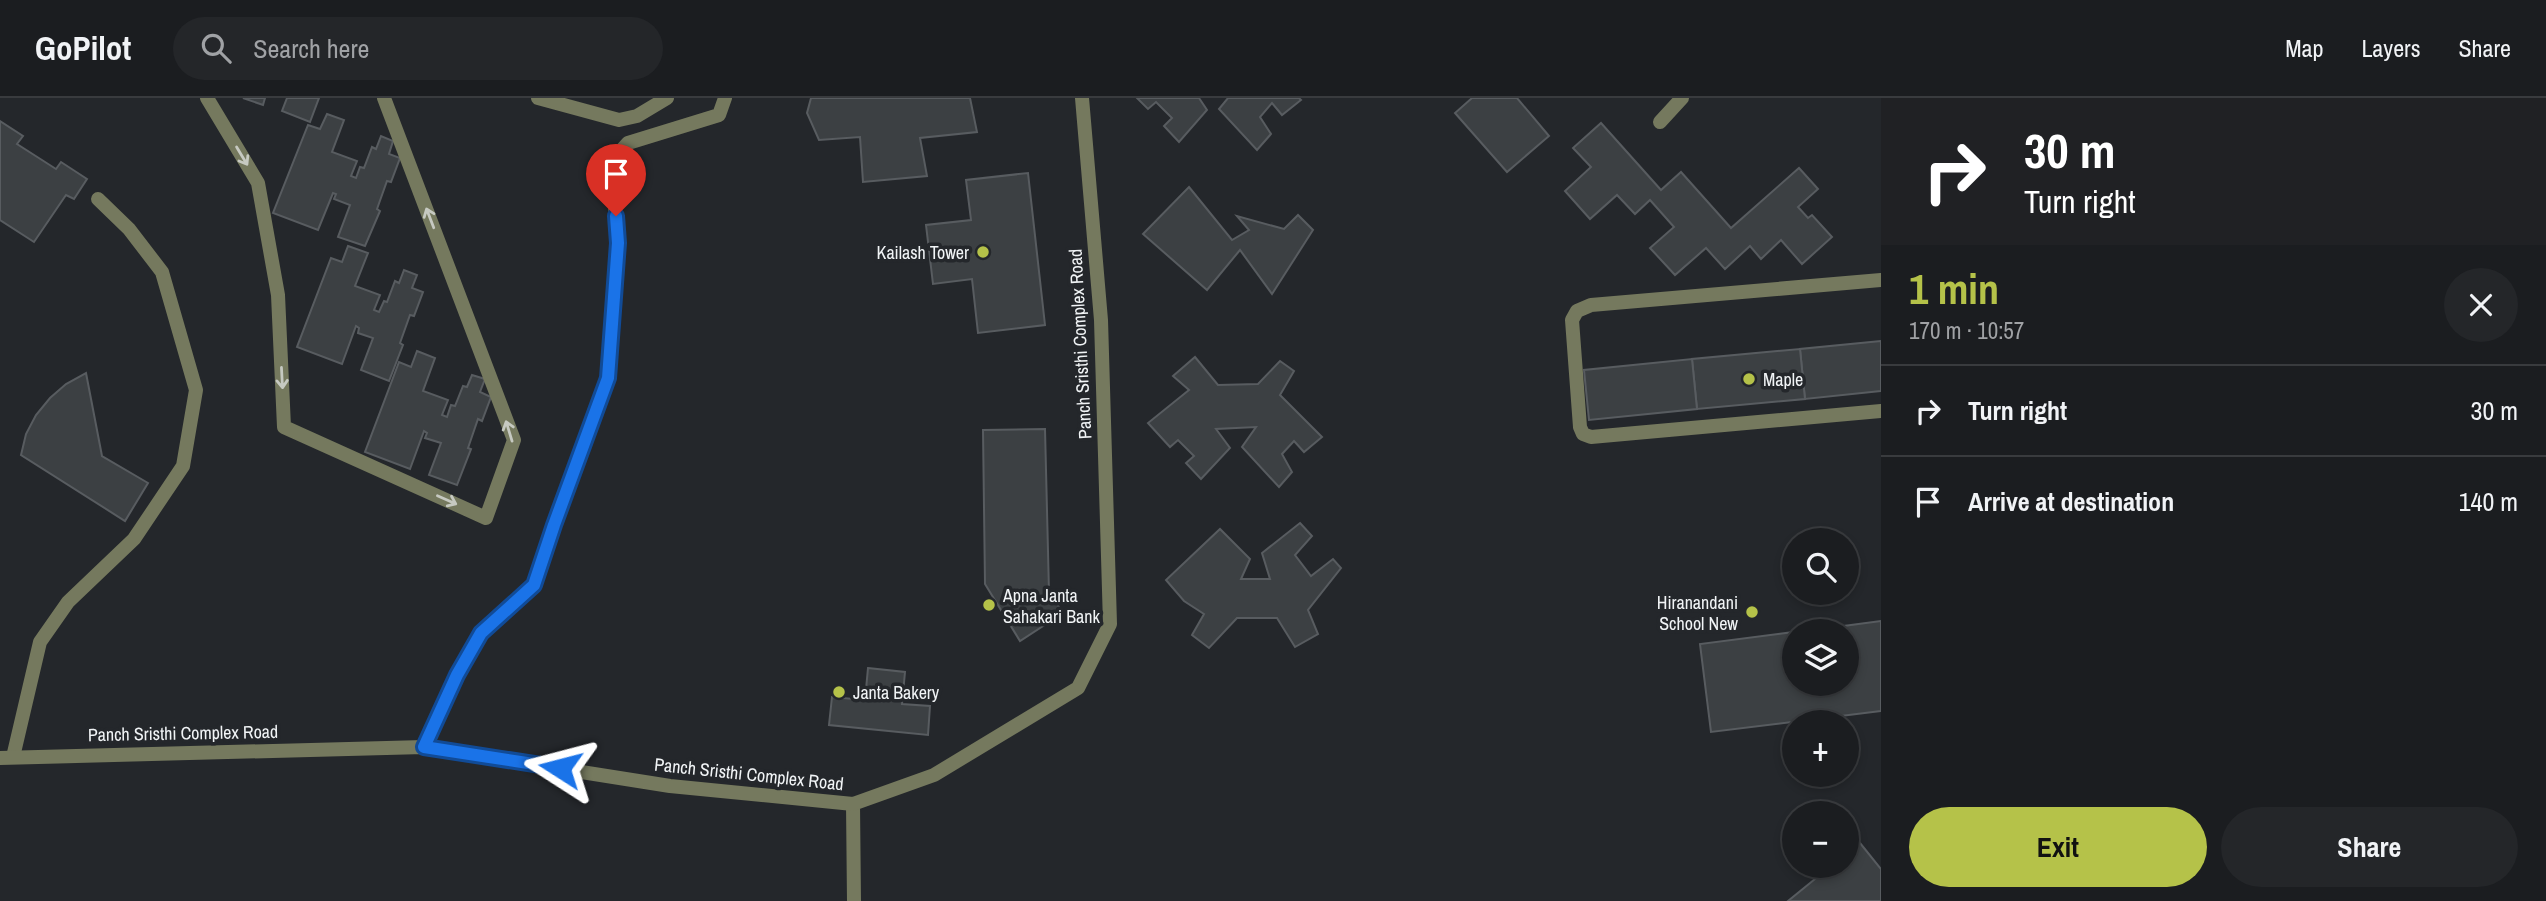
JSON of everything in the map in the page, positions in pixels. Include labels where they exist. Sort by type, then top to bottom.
[{"type":"street","points":[[207,98],[258,183],[278,295],[284,427],[486,518],[514,440],[384,98]]},
{"type":"street","points":[[538,98],[620,120],[637,116],[667,98]]},
{"type":"street","points":[[424,747],[457,675],[481,633],[534,585],[608,378],[618,243],[610,163],[628,143],[719,115],[725,98]]},
{"type":"street","name":"Panch Sristhi Complex Road","points":[[7,757],[424,747],[670,786],[853,804],[934,775],[1078,688],[1110,624],[1101,320],[1082,98]]},
{"type":"street","points":[[1660,122],[1682,98]]},
{"type":"street","points":[[7,757],[40,642],[68,602],[134,539],[183,466],[196,390],[162,272],[129,229],[97,200]]},
{"type":"street","points":[[1881,280],[1591,305],[1577,311],[1572,320],[1580,427],[1583,435],[1591,438],[1881,411]]},
{"type":"street","points":[[853,804],[854,901]]},
{"type":"building","points":[[243,98],[265,98],[263,105]]},
{"type":"building","points":[[287,98],[319,98],[310,122],[282,111]]},
{"type":"building","points":[[811,98],[970,98],[977,132],[920,138],[927,176],[863,182],[860,137],[819,140],[807,113]]},
{"type":"building","points":[[1137,98],[1199,98],[1207,110],[1179,142],[1164,126],[1172,118],[1156,102],[1148,109]]},
{"type":"building","points":[[1228,98],[1301,100],[1282,115],[1272,103],[1260,117],[1271,134],[1257,150],[1219,109]]},
{"type":"building","points":[[1472,98],[1517,98],[1549,136],[1507,172],[1455,113]]},
{"type":"building","points":[[327,114],[344,120],[332,152],[357,161],[351,176],[356,178],[360,167],[364,168],[372,147],[376,149],[381,136],[393,141],[389,154],[400,158],[391,182],[387,181],[377,209],[380,211],[365,246],[338,237],[350,205],[334,199],[336,194],[333,193],[318,230],[273,213],[308,125],[320,129]]},
{"type":"building","points":[[0,121],[23,136],[17,144],[56,169],[61,162],[87,179],[74,199],[66,195],[34,242],[0,220]]},
{"type":"building","points":[[1601,123],[1661,190],[1681,172],[1731,228],[1799,168],[1818,189],[1798,207],[1808,218],[1812,215],[1832,237],[1802,264],[1781,240],[1761,259],[1750,246],[1725,269],[1706,248],[1675,275],[1650,248],[1674,227],[1650,200],[1635,214],[1617,195],[1590,219],[1565,191],[1591,167],[1573,148]]},
{"type":"building","name":"Kailash Tower","points":[[1028,173],[1045,325],[978,333],[972,279],[933,284],[926,225],[971,220],[966,180]]},
{"type":"building","points":[[1189,187],[1232,240],[1249,230],[1237,216],[1284,229],[1298,215],[1313,230],[1272,294],[1240,250],[1207,290],[1143,234]]},
{"type":"building","points":[[348,246],[368,253],[355,286],[380,295],[374,310],[379,312],[384,301],[387,302],[395,281],[399,283],[404,270],[417,275],[412,288],[423,292],[414,316],[410,315],[400,343],[403,345],[389,381],[361,370],[373,338],[358,333],[359,328],[356,326],[342,364],[297,347],[331,258],[342,262]]},
{"type":"building","name":"Maple","points":[[1881,341],[1881,391],[1805,399],[1800,349]]},
{"type":"building","name":"Maple","points":[[1800,349],[1805,399],[1697,409],[1692,359]]},
{"type":"building","points":[[417,351],[435,358],[423,391],[448,400],[442,415],[447,417],[451,405],[455,406],[463,386],[467,387],[472,375],[485,379],[480,392],[491,397],[482,421],[478,419],[468,448],[471,449],[457,485],[429,475],[441,443],[425,438],[427,433],[424,431],[410,469],[365,452],[399,362],[411,367]]},
{"type":"building","points":[[1195,357],[1218,385],[1258,384],[1280,361],[1294,371],[1280,395],[1322,437],[1304,452],[1294,441],[1282,454],[1292,472],[1279,487],[1242,447],[1256,427],[1216,429],[1230,448],[1201,479],[1186,463],[1194,456],[1178,440],[1170,447],[1148,423],[1189,390],[1173,376]]},
{"type":"building","points":[[1692,359],[1697,409],[1589,420],[1584,370]]},
{"type":"building","points":[[86,373],[102,456],[148,483],[125,521],[21,455],[26,434],[36,415],[66,384]]},
{"type":"building","points":[[1045,429],[1049,592],[1063,613],[1020,641],[985,584],[983,430]]},
{"type":"building","points":[[1300,523],[1312,536],[1295,555],[1311,576],[1333,559],[1341,568],[1308,610],[1318,634],[1295,647],[1277,618],[1237,618],[1209,648],[1192,635],[1204,614],[1184,601],[1166,580],[1220,529],[1250,559],[1241,579],[1270,579],[1262,553]]},
{"type":"building","points":[[1881,621],[1881,711],[1859,714],[1859,710],[1782,710],[1782,723],[1711,732],[1700,644],[1782,634],[1782,696],[1859,696],[1859,624]]},
{"type":"building","points":[[868,668],[905,672],[902,704],[930,706],[928,735],[829,725],[832,697],[865,700]]},
{"type":"building","points":[[1859,844],[1881,869],[1881,901],[1788,901],[1816,878],[1859,878]]},
{"type":"place","name":"Kailash Tower","points":[[983,252]]},
{"type":"place","name":"Maple","points":[[1749,379]]},
{"type":"place","name":"Apna Janta Sahakari Bank","points":[[989,605]]},
{"type":"place","name":"Hiranandani School New","points":[[1752,612]]},
{"type":"place","name":"Janta Bakery","points":[[839,692]]},
{"type":"route","points":[[560,768],[424,747],[457,675],[481,633],[534,585],[608,378],[618,243],[616,216]]}]
